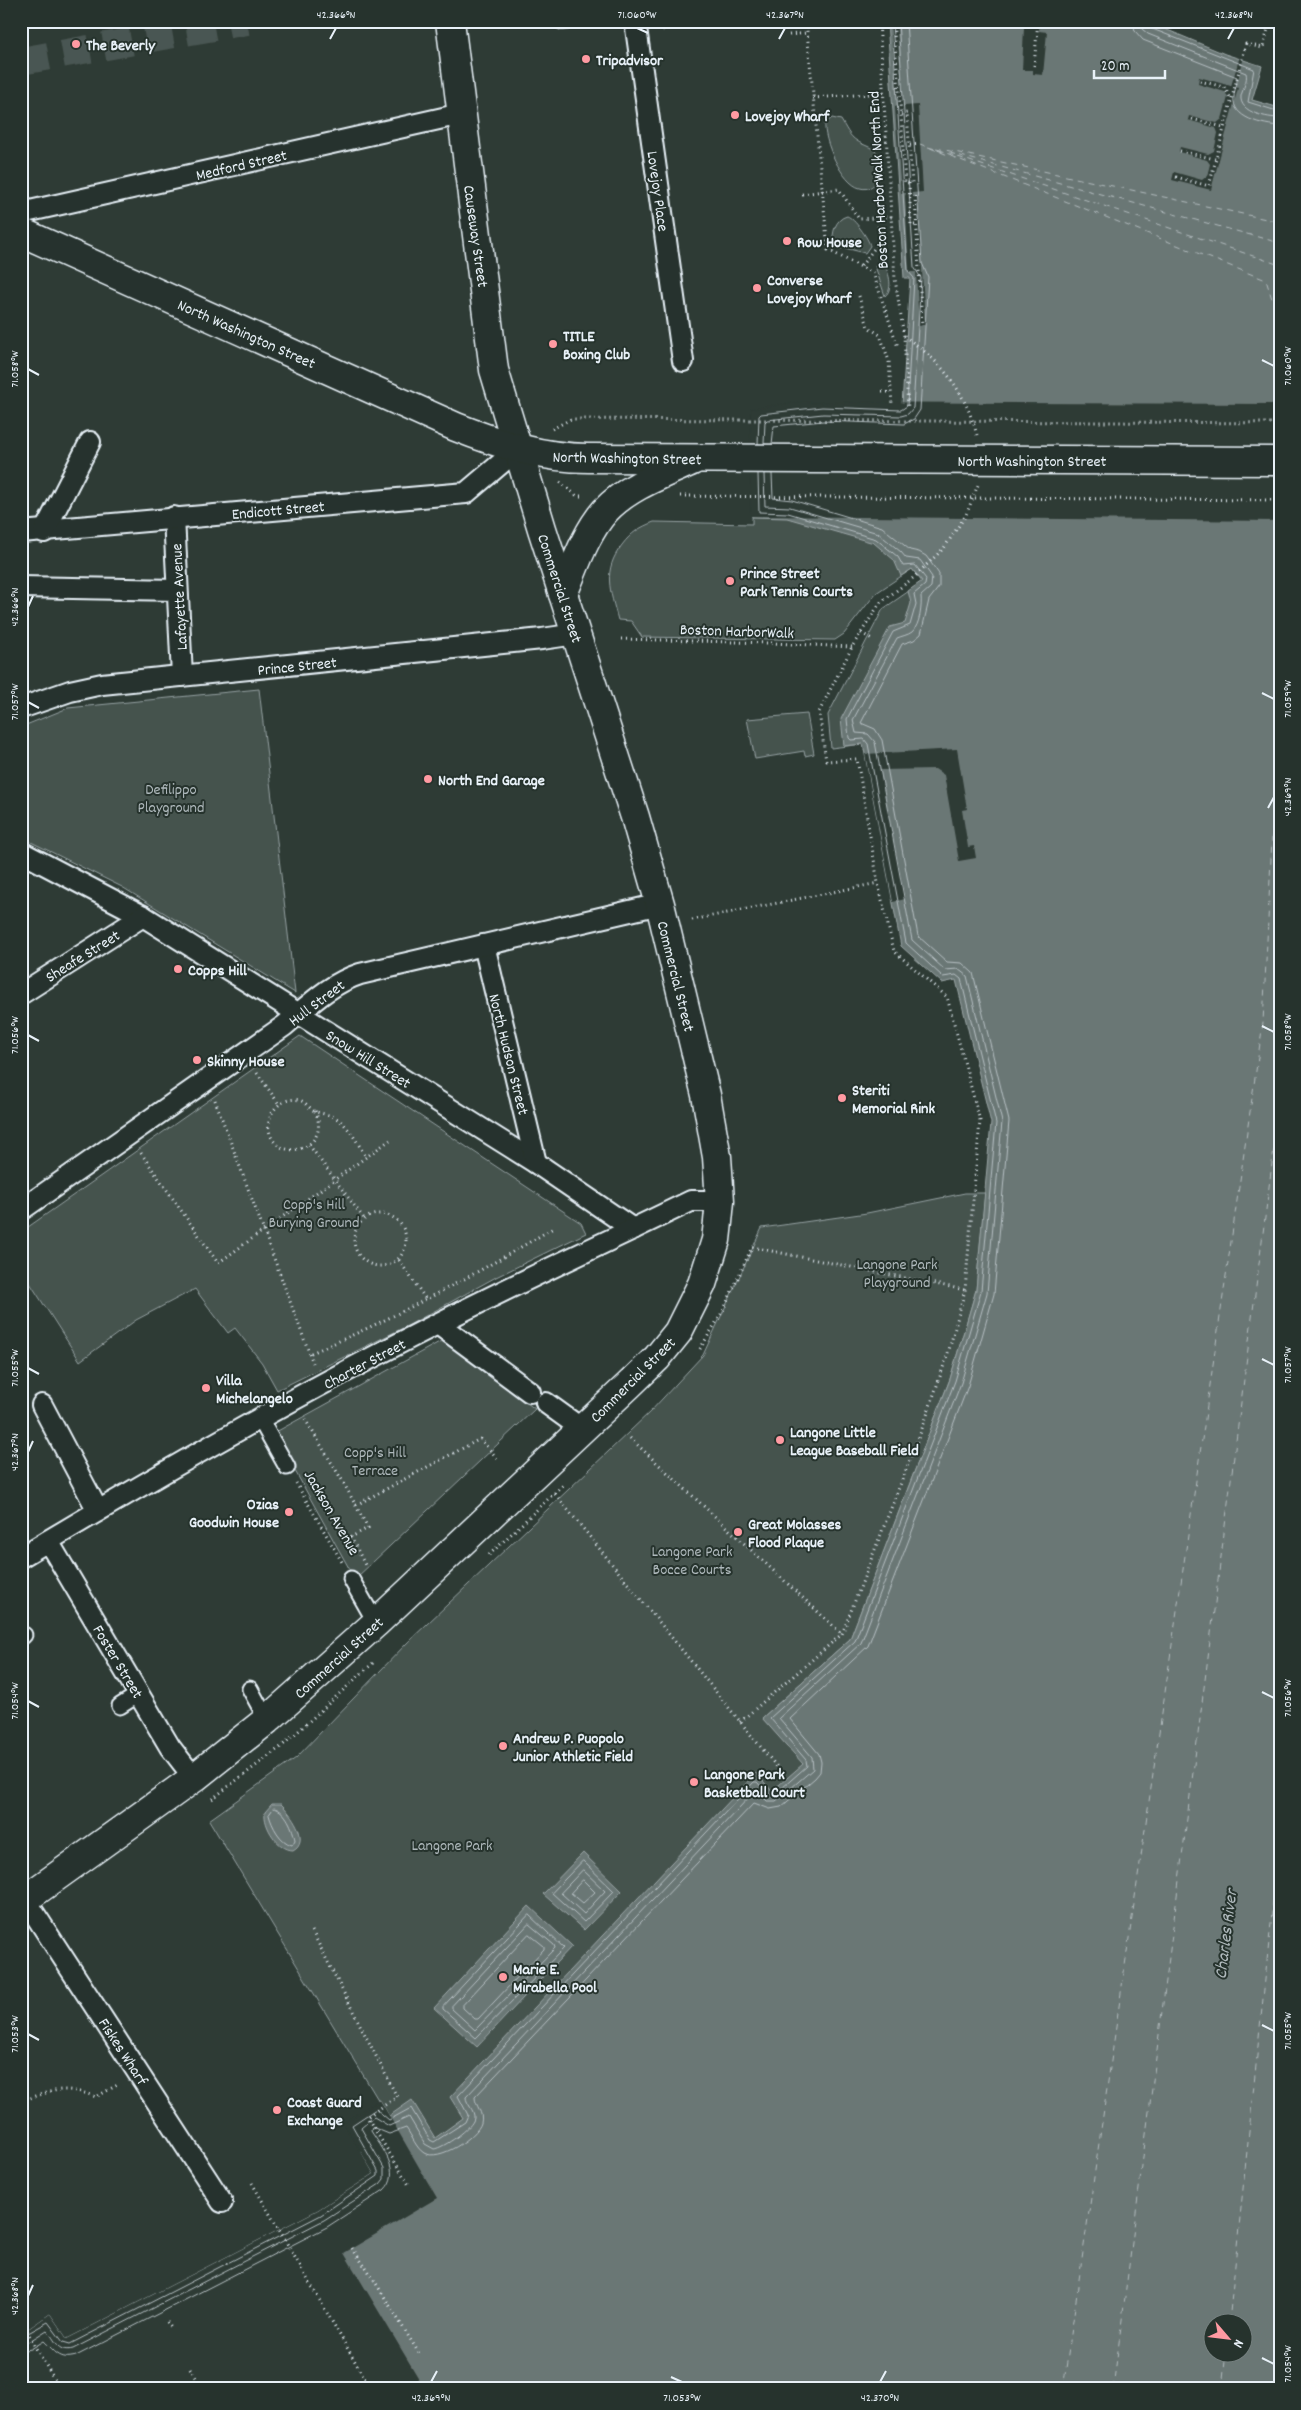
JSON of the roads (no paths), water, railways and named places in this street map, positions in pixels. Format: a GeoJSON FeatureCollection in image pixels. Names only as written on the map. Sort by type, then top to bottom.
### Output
{"type":"FeatureCollection","features":[{"type":"Feature","properties":{"kind":"main road","name":"Causeway Street"},"geometry":{"type":"LineString","coordinates":[[450,21],[494,370],[518,449]]}},
{"type":"Feature","properties":{"kind":"main road","name":"North Washington Street"},"geometry":{"type":"LineString","coordinates":[[21,232],[456,427],[518,449],[565,458],[1280,461]]}},
{"type":"Feature","properties":{"kind":"main road","name":"Commercial Street"},"geometry":{"type":"LineString","coordinates":[[22,1898],[194,1778],[267,1720],[376,1623],[657,1358],[678,1332],[702,1284],[716,1240],[720,1201],[717,1157],[706,1095],[660,904],[518,449]]}},
{"type":"Feature","properties":{"kind":"main road"},"geometry":{"type":"LineString","coordinates":[[563,594],[590,534],[605,511],[624,496],[706,458]]}},
{"type":"Feature","properties":{"kind":"street","name":"Lovejoy Place"},"geometry":{"type":"LineString","coordinates":[[635,21],[683,361]]}},
{"type":"Feature","properties":{"kind":"street","name":"Medford Street"},"geometry":{"type":"LineString","coordinates":[[21,213],[461,114]]}},
{"type":"Feature","properties":{"kind":"street"},"geometry":{"type":"LineString","coordinates":[[44,532],[90,442]]}},
{"type":"Feature","properties":{"kind":"street","name":"Endicott Street"},"geometry":{"type":"LineString","coordinates":[[22,534],[174,517],[466,493],[518,449]]}},
{"type":"Feature","properties":{"kind":"street","name":"Lafayette Avenue"},"geometry":{"type":"LineString","coordinates":[[174,517],[182,676]]}},
{"type":"Feature","properties":{"kind":"street"},"geometry":{"type":"LineString","coordinates":[[21,587],[177,590]]}},
{"type":"Feature","properties":{"kind":"street","name":"Prince Street"},"geometry":{"type":"LineString","coordinates":[[21,708],[85,687],[576,634]]}},
{"type":"Feature","properties":{"kind":"street","name":"Snow Hill Street"},"geometry":{"type":"LineString","coordinates":[[26,860],[143,916],[536,1163],[633,1229]]}},
{"type":"Feature","properties":{"kind":"street","name":"Hull Street"},"geometry":{"type":"LineString","coordinates":[[21,1210],[269,1037],[334,985],[348,978],[660,904]]}},
{"type":"Feature","properties":{"kind":"street","name":"Sheafe Street"},"geometry":{"type":"LineString","coordinates":[[21,994],[143,916]]}},
{"type":"Feature","properties":{"kind":"street","name":"North Hudson Street"},"geometry":{"type":"LineString","coordinates":[[484,945],[536,1163]]}},
{"type":"Feature","properties":{"kind":"street","name":"Charter Street"},"geometry":{"type":"LineString","coordinates":[[21,1557],[260,1419],[438,1324],[691,1201],[720,1201]]}},
{"type":"Feature","properties":{"kind":"street"},"geometry":{"type":"LineString","coordinates":[[438,1324],[582,1429]]}},
{"type":"Feature","properties":{"kind":"street"},"geometry":{"type":"LineString","coordinates":[[42,1405],[98,1511]]}},
{"type":"Feature","properties":{"kind":"street","name":"Jackson Avenue"},"geometry":{"type":"LineString","coordinates":[[260,1419],[287,1467]]}},
{"type":"Feature","properties":{"kind":"street","name":"Foster Street"},"geometry":{"type":"LineString","coordinates":[[48,1541],[170,1747],[194,1778]]}},
{"type":"Feature","properties":{"kind":"street","name":"Jackson Avenue"},"geometry":{"type":"LineString","coordinates":[[351,1579],[376,1623]]}},
{"type":"Feature","properties":{"kind":"street"},"geometry":{"type":"LineString","coordinates":[[250,1689],[267,1720]]}},
{"type":"Feature","properties":{"kind":"street"},"geometry":{"type":"LineString","coordinates":[[120,1706],[138,1694]]}},
{"type":"Feature","properties":{"kind":"street","name":"Fiskes Wharf"},"geometry":{"type":"LineString","coordinates":[[22,1898],[138,2071],[222,2202]]}},
{"type":"Feature","properties":{"kind":"lane"},"geometry":{"type":"LineString","coordinates":[[556,21],[563,24],[580,21]]}},
{"type":"Feature","properties":{"kind":"water","name":"Charles River"},"geometry":{"type":"Polygon","coordinates":[[[887,21],[1146,21],[1225,54],[1262,66],[1252,100],[1280,108],[1280,2389],[21,2389],[21,2334],[50,2314],[67,2339],[318,2210],[374,2174],[361,2151],[380,2100],[389,2116],[412,2100],[435,2138],[463,2118],[450,2097],[756,1773],[772,1791],[803,1764],[762,1718],[850,1639],[950,1379],[976,1290],[991,1123],[956,980],[942,983],[901,946],[863,744],[844,746],[841,719],[890,627],[905,623],[911,603],[908,591],[922,581],[912,569],[901,576],[894,560],[874,543],[787,518],[752,517],[753,458],[902,405],[910,278],[904,278],[887,21]]]}},
{"type":"Feature","properties":{"kind":"water"},"geometry":{"type":"Polygon","coordinates":[[[272,1804],[281,1804],[288,1811],[298,1829],[300,1841],[293,1850],[287,1849],[277,1842],[266,1824],[265,1812],[272,1804]]]}},
{"type":"Feature","properties":{"kind":"water"},"geometry":{"type":"Polygon","coordinates":[[[583,1853],[622,1891],[584,1930],[543,1894],[583,1853]]]}},
{"type":"Feature","properties":{"kind":"water","name":"Marie E. Mirabella Pool"},"geometry":{"type":"Polygon","coordinates":[[[529,1906],[572,1946],[477,2047],[434,2008],[529,1906]]]}},
{"type":"Feature","properties":{"kind":"tunnel"},"geometry":{"type":"LineString","coordinates":[[21,22],[25,21]]}},
{"type":"Feature","properties":{"kind":"tunnel"},"geometry":{"type":"LineString","coordinates":[[21,61],[247,21]]}},
{"type":"Feature","properties":{"kind":"place","name":"The Beverly"},"geometry":{"type":"Point","coordinates":[76,44]}},
{"type":"Feature","properties":{"kind":"place","name":"Tripadvisor"},"geometry":{"type":"Point","coordinates":[586,59]}},
{"type":"Feature","properties":{"kind":"place","name":"Lovejoy Wharf"},"geometry":{"type":"Point","coordinates":[735,115]}},
{"type":"Feature","properties":{"kind":"place","name":"Row House"},"geometry":{"type":"Point","coordinates":[787,241]}},
{"type":"Feature","properties":{"kind":"place","name":"Converse Lovejoy Wharf"},"geometry":{"type":"Point","coordinates":[757,288]}},
{"type":"Feature","properties":{"kind":"place","name":"TITLE Boxing Club"},"geometry":{"type":"Point","coordinates":[553,344]}},
{"type":"Feature","properties":{"kind":"place","name":"Prince Street Park Tennis Courts"},"geometry":{"type":"Point","coordinates":[730,581]}},
{"type":"Feature","properties":{"kind":"place","name":"North End Garage"},"geometry":{"type":"Point","coordinates":[428,779]}},
{"type":"Feature","properties":{"kind":"place","name":"Copps Hill"},"geometry":{"type":"Point","coordinates":[178,969]}},
{"type":"Feature","properties":{"kind":"place","name":"Skinny House"},"geometry":{"type":"Point","coordinates":[197,1060]}},
{"type":"Feature","properties":{"kind":"place","name":"Steriti Memorial Rink"},"geometry":{"type":"Point","coordinates":[842,1098]}},
{"type":"Feature","properties":{"kind":"place","name":"Villa Michelangelo"},"geometry":{"type":"Point","coordinates":[206,1388]}},
{"type":"Feature","properties":{"kind":"place","name":"Langone Little League Baseball Field"},"geometry":{"type":"Point","coordinates":[780,1440]}},
{"type":"Feature","properties":{"kind":"place","name":"Ozias Goodwin House"},"geometry":{"type":"Point","coordinates":[289,1512]}},
{"type":"Feature","properties":{"kind":"place","name":"Great Molasses Flood Plaque"},"geometry":{"type":"Point","coordinates":[738,1532]}},
{"type":"Feature","properties":{"kind":"place","name":"Andrew P. Puopolo Junior Athletic Field"},"geometry":{"type":"Point","coordinates":[503,1746]}},
{"type":"Feature","properties":{"kind":"place","name":"Langone Park Basketball Court"},"geometry":{"type":"Point","coordinates":[694,1782]}},
{"type":"Feature","properties":{"kind":"place","name":"Marie E. Mirabella Pool"},"geometry":{"type":"Point","coordinates":[503,1977]}},
{"type":"Feature","properties":{"kind":"place","name":"Coast Guard Exchange"},"geometry":{"type":"Point","coordinates":[277,2110]}},
{"type":"Feature","properties":{"kind":"park label","name":"Defilippo Playground"},"geometry":{"type":"Point","coordinates":[171,797]}},
{"type":"Feature","properties":{"kind":"park label","name":"Copp's Hill Burying Ground"},"geometry":{"type":"Point","coordinates":[314,1212]}},
{"type":"Feature","properties":{"kind":"park label","name":"Langone Park Playground"},"geometry":{"type":"Point","coordinates":[897,1272]}},
{"type":"Feature","properties":{"kind":"park label","name":"Copp's Hill Terrace"},"geometry":{"type":"Point","coordinates":[375,1460]}},
{"type":"Feature","properties":{"kind":"park label","name":"Langone Park Bocce Courts"},"geometry":{"type":"Point","coordinates":[692,1559]}},
{"type":"Feature","properties":{"kind":"park label","name":"Langone Park"},"geometry":{"type":"Point","coordinates":[452,1844]}}]}
